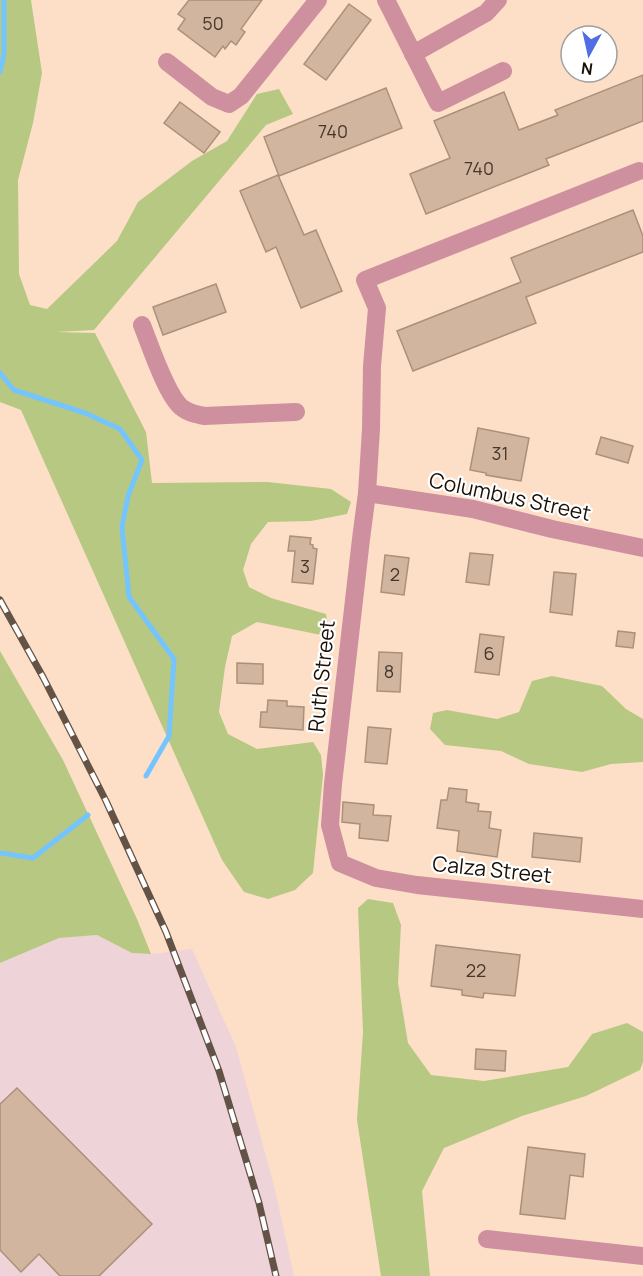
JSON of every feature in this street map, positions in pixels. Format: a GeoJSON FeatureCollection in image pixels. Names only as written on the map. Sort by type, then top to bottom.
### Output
{"type":"FeatureCollection","features":[{"type":"Feature","properties":{"kind":"street"},"geometry":{"type":"LineString","coordinates":[[167,62],[212,97],[229,104],[241,96],[318,0]]}},
{"type":"Feature","properties":{"kind":"street"},"geometry":{"type":"LineString","coordinates":[[386,0],[438,103],[503,71]]}},
{"type":"Feature","properties":{"kind":"street"},"geometry":{"type":"LineString","coordinates":[[413,54],[486,14],[498,0]]}},
{"type":"Feature","properties":{"kind":"street","name":"Ruth Street"},"geometry":{"type":"LineString","coordinates":[[340,863],[330,825],[367,493],[372,366],[377,308],[364,280],[642,173]]}},
{"type":"Feature","properties":{"kind":"street"},"geometry":{"type":"LineString","coordinates":[[142,325],[170,392],[178,404],[189,412],[204,416],[296,412]]}},
{"type":"Feature","properties":{"kind":"street","name":"Columbus Street"},"geometry":{"type":"LineString","coordinates":[[367,493],[473,509],[552,529],[643,548]]}},
{"type":"Feature","properties":{"kind":"street","name":"Calza Street"},"geometry":{"type":"LineString","coordinates":[[340,863],[376,878],[417,885],[643,909]]}},
{"type":"Feature","properties":{"kind":"street"},"geometry":{"type":"LineString","coordinates":[[487,1239],[643,1256]]}},
{"type":"Feature","properties":{"kind":"shaded area"},"geometry":{"type":"Polygon","coordinates":[[[97,935],[132,953],[151,954],[192,949],[236,1047],[274,1185],[294,1276],[0,1276],[0,963],[59,938],[97,935]]]}},
{"type":"Feature","properties":{"kind":"green space"},"geometry":{"type":"Polygon","coordinates":[[[0,0],[31,0],[42,73],[33,123],[18,180],[19,274],[30,305],[47,309],[117,241],[138,202],[192,161],[227,141],[257,94],[279,89],[293,114],[266,125],[94,330],[56,332],[95,333],[146,432],[152,483],[268,482],[331,489],[351,502],[347,514],[311,521],[268,522],[251,544],[243,570],[249,587],[271,598],[326,614],[329,631],[321,635],[257,622],[232,636],[219,712],[228,734],[257,749],[313,742],[321,755],[323,775],[313,873],[295,890],[268,899],[244,892],[222,860],[21,410],[0,402],[0,0]]]}},
{"type":"Feature","properties":{"kind":"green space"},"geometry":{"type":"Polygon","coordinates":[[[0,651],[63,760],[151,954],[132,953],[97,935],[59,938],[0,963],[0,651]]]}},
{"type":"Feature","properties":{"kind":"green space"},"geometry":{"type":"Polygon","coordinates":[[[552,676],[602,686],[626,709],[643,719],[643,762],[611,764],[582,772],[529,764],[501,751],[445,745],[430,729],[433,713],[447,710],[497,719],[519,712],[532,681],[552,676]]]}},
{"type":"Feature","properties":{"kind":"green space"},"geometry":{"type":"Polygon","coordinates":[[[368,899],[393,903],[401,925],[398,983],[408,1043],[431,1075],[484,1081],[568,1067],[592,1034],[627,1023],[643,1032],[643,1062],[640,1070],[586,1096],[522,1116],[444,1148],[422,1191],[430,1276],[381,1276],[357,1120],[363,1032],[358,908],[368,899]]]}},
{"type":"Feature","properties":{"kind":"building"},"geometry":{"type":"Polygon","coordinates":[[[189,0],[262,0],[241,29],[245,32],[236,45],[231,41],[225,49],[223,46],[215,57],[178,29],[185,19],[178,14],[189,0]]]}},
{"type":"Feature","properties":{"kind":"building"},"geometry":{"type":"Polygon","coordinates":[[[349,4],[371,20],[326,80],[304,64],[349,4]]]}},
{"type":"Feature","properties":{"kind":"building"},"geometry":{"type":"Polygon","coordinates":[[[643,75],[643,121],[546,159],[549,165],[426,214],[410,174],[450,158],[434,121],[504,92],[519,130],[558,115],[555,110],[643,75]]]}},
{"type":"Feature","properties":{"kind":"building"},"geometry":{"type":"Polygon","coordinates":[[[386,88],[402,128],[279,176],[264,137],[386,88]]]}},
{"type":"Feature","properties":{"kind":"building"},"geometry":{"type":"Polygon","coordinates":[[[180,102],[220,132],[204,153],[164,123],[180,102]]]}},
{"type":"Feature","properties":{"kind":"building"},"geometry":{"type":"Polygon","coordinates":[[[278,175],[304,235],[316,230],[342,291],[301,308],[276,247],[266,252],[240,191],[278,175]]]}},
{"type":"Feature","properties":{"kind":"building"},"geometry":{"type":"Polygon","coordinates":[[[633,210],[643,236],[643,252],[526,297],[536,323],[413,371],[397,331],[521,282],[511,258],[633,210]]]}},
{"type":"Feature","properties":{"kind":"building"},"geometry":{"type":"Polygon","coordinates":[[[216,284],[226,312],[163,335],[153,307],[216,284]]]}},
{"type":"Feature","properties":{"kind":"building"},"geometry":{"type":"Polygon","coordinates":[[[478,428],[529,438],[521,481],[470,470],[478,428]]]}},
{"type":"Feature","properties":{"kind":"building"},"geometry":{"type":"Polygon","coordinates":[[[601,437],[633,446],[628,463],[596,454],[601,437]]]}},
{"type":"Feature","properties":{"kind":"building"},"geometry":{"type":"Polygon","coordinates":[[[290,536],[311,538],[310,544],[317,549],[313,584],[292,582],[295,551],[288,551],[290,536]]]}},
{"type":"Feature","properties":{"kind":"building"},"geometry":{"type":"Polygon","coordinates":[[[470,553],[493,555],[489,585],[466,582],[470,553]]]}},
{"type":"Feature","properties":{"kind":"building"},"geometry":{"type":"Polygon","coordinates":[[[385,555],[409,558],[404,595],[381,592],[385,555]]]}},
{"type":"Feature","properties":{"kind":"building"},"geometry":{"type":"Polygon","coordinates":[[[554,572],[576,574],[572,615],[550,612],[554,572]]]}},
{"type":"Feature","properties":{"kind":"building"},"geometry":{"type":"Polygon","coordinates":[[[618,631],[635,633],[633,648],[616,646],[618,631]]]}},
{"type":"Feature","properties":{"kind":"building"},"geometry":{"type":"Polygon","coordinates":[[[480,634],[504,637],[499,675],[475,672],[480,634]]]}},
{"type":"Feature","properties":{"kind":"building"},"geometry":{"type":"Polygon","coordinates":[[[379,652],[402,653],[400,692],[377,691],[379,652]]]}},
{"type":"Feature","properties":{"kind":"building"},"geometry":{"type":"Polygon","coordinates":[[[237,663],[263,664],[263,684],[237,683],[237,663]]]}},
{"type":"Feature","properties":{"kind":"building"},"geometry":{"type":"Polygon","coordinates":[[[268,700],[287,701],[287,706],[304,707],[303,730],[260,727],[261,712],[267,712],[268,700]]]}},
{"type":"Feature","properties":{"kind":"building"},"geometry":{"type":"Polygon","coordinates":[[[368,727],[391,729],[387,764],[365,762],[368,727]]]}},
{"type":"Feature","properties":{"kind":"building"},"geometry":{"type":"Polygon","coordinates":[[[449,788],[467,790],[466,802],[479,804],[478,811],[491,812],[489,828],[501,830],[497,857],[457,851],[459,831],[437,828],[441,800],[447,800],[449,788]]]}},
{"type":"Feature","properties":{"kind":"building"},"geometry":{"type":"Polygon","coordinates":[[[343,802],[374,805],[373,815],[391,816],[388,841],[359,838],[360,824],[342,822],[343,802]]]}},
{"type":"Feature","properties":{"kind":"building"},"geometry":{"type":"Polygon","coordinates":[[[534,833],[582,838],[580,862],[532,857],[534,833]]]}},
{"type":"Feature","properties":{"kind":"building"},"geometry":{"type":"Polygon","coordinates":[[[436,945],[520,955],[515,996],[484,993],[483,998],[462,995],[462,990],[431,986],[436,945]]]}},
{"type":"Feature","properties":{"kind":"building"},"geometry":{"type":"Polygon","coordinates":[[[476,1049],[506,1051],[505,1071],[475,1069],[476,1049]]]}},
{"type":"Feature","properties":{"kind":"building"},"geometry":{"type":"Polygon","coordinates":[[[17,1088],[152,1224],[99,1276],[60,1276],[39,1254],[21,1272],[0,1250],[0,1104],[17,1088]]]}},
{"type":"Feature","properties":{"kind":"building"},"geometry":{"type":"Polygon","coordinates":[[[528,1147],[585,1154],[583,1177],[570,1175],[565,1219],[520,1214],[528,1147]]]}},
{"type":"Feature","properties":{"kind":"waterway"},"geometry":{"type":"LineString","coordinates":[[0,72],[4,54],[4,0]]}},
{"type":"Feature","properties":{"kind":"waterway"},"geometry":{"type":"LineString","coordinates":[[0,373],[14,390],[85,413],[120,429],[142,460],[128,496],[122,527],[129,597],[174,659],[169,736],[146,776]]}},
{"type":"Feature","properties":{"kind":"waterway"},"geometry":{"type":"LineString","coordinates":[[0,853],[33,858],[88,815]]}},
{"type":"Feature","properties":{"kind":"railway"},"geometry":{"type":"LineString","coordinates":[[0,600],[43,677],[106,801],[166,932],[219,1071],[259,1203],[276,1276]]}}]}
